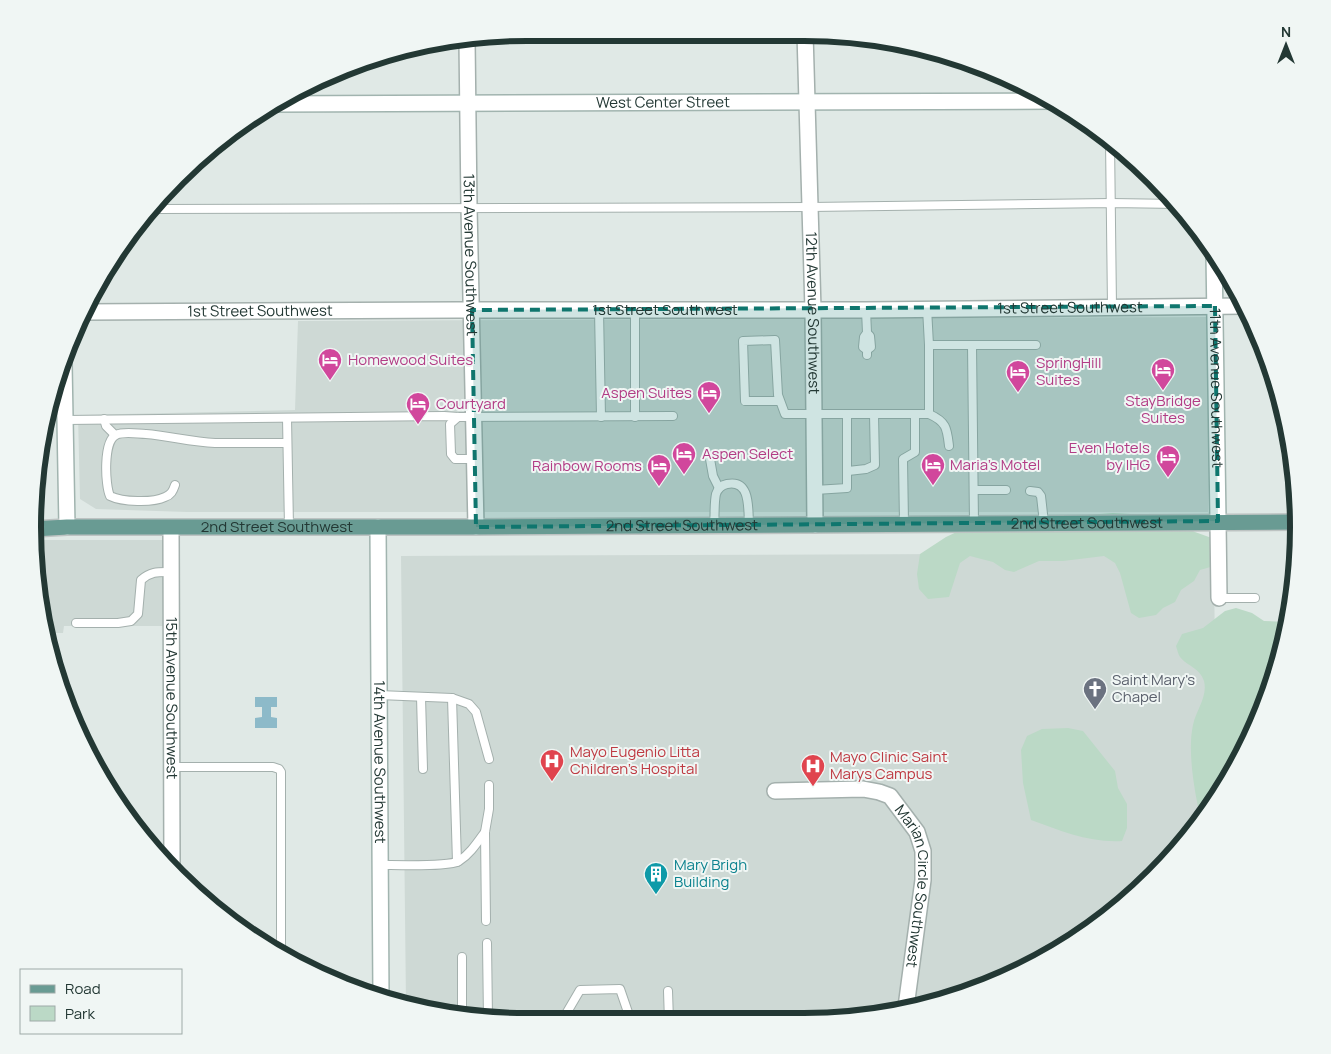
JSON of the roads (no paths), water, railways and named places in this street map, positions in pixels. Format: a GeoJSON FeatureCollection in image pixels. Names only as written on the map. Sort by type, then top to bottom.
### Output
{"type":"FeatureCollection","features":[{"type":"Feature","properties":{"kind":"main road","name":"2nd Street Southwest"},"geometry":{"type":"LineString","coordinates":[[41,522],[67,527]]}},
{"type":"Feature","properties":{"kind":"main road","name":"2nd Street Southwest"},"geometry":{"type":"LineString","coordinates":[[41,529],[1290,522]]}},
{"type":"Feature","properties":{"kind":"street","name":"12th Avenue Southwest"},"geometry":{"type":"LineString","coordinates":[[806,41],[813,310],[815,525]]}},
{"type":"Feature","properties":{"kind":"street","name":"13th Avenue Southwest"},"geometry":{"type":"LineString","coordinates":[[467,45],[476,527]]}},
{"type":"Feature","properties":{"kind":"street","name":"West Center Street"},"geometry":{"type":"LineString","coordinates":[[288,104],[1038,101]]}},
{"type":"Feature","properties":{"kind":"street","name":"11th Avenue Southwest"},"geometry":{"type":"LineString","coordinates":[[1214,267],[1219,598]]}},
{"type":"Feature","properties":{"kind":"street","name":"1st Street Southwest"},"geometry":{"type":"LineString","coordinates":[[91,312],[866,310],[1237,306]]}},
{"type":"Feature","properties":{"kind":"street"},"geometry":{"type":"LineString","coordinates":[[64,380],[67,527]]}},
{"type":"Feature","properties":{"kind":"street","name":"14th Avenue Southwest"},"geometry":{"type":"LineString","coordinates":[[378,527],[381,990]]}},
{"type":"Feature","properties":{"kind":"street","name":"15th Avenue Southwest"},"geometry":{"type":"LineString","coordinates":[[170,528],[172,857]]}},
{"type":"Feature","properties":{"kind":"street","name":"Marian Circle Southwest"},"geometry":{"type":"LineString","coordinates":[[775,791],[863,789],[879,792],[890,796],[917,832],[923,851],[923,880],[907,1001]]}},
{"type":"Feature","properties":{"kind":"lane"},"geometry":{"type":"LineString","coordinates":[[1110,150],[1112,307]]}},
{"type":"Feature","properties":{"kind":"lane"},"geometry":{"type":"LineString","coordinates":[[160,209],[810,207],[1111,202],[1166,204]]}},
{"type":"Feature","properties":{"kind":"lane"},"geometry":{"type":"LineString","coordinates":[[927,308],[930,414]]}},
{"type":"Feature","properties":{"kind":"lane"},"geometry":{"type":"LineString","coordinates":[[599,310],[601,417]]}},
{"type":"Feature","properties":{"kind":"lane"},"geometry":{"type":"LineString","coordinates":[[635,310],[635,417]]}},
{"type":"Feature","properties":{"kind":"lane"},"geometry":{"type":"LineString","coordinates":[[866,310],[867,332],[870,336],[871,347],[867,352]]}},
{"type":"Feature","properties":{"kind":"lane"},"geometry":{"type":"LineString","coordinates":[[779,401],[745,401],[743,341],[775,340],[779,401],[785,414],[930,414],[940,418],[947,428],[949,446]]}},
{"type":"Feature","properties":{"kind":"lane"},"geometry":{"type":"LineString","coordinates":[[929,345],[1036,345]]}},
{"type":"Feature","properties":{"kind":"lane"},"geometry":{"type":"LineString","coordinates":[[972,345],[974,523]]}},
{"type":"Feature","properties":{"kind":"lane"},"geometry":{"type":"LineString","coordinates":[[815,490],[848,488],[848,414]]}},
{"type":"Feature","properties":{"kind":"lane"},"geometry":{"type":"LineString","coordinates":[[848,471],[866,469],[874,465],[874,414]]}},
{"type":"Feature","properties":{"kind":"lane"},"geometry":{"type":"LineString","coordinates":[[904,523],[903,459],[915,452],[915,414]]}},
{"type":"Feature","properties":{"kind":"lane"},"geometry":{"type":"LineString","coordinates":[[65,420],[444,416],[673,416]]}},
{"type":"Feature","properties":{"kind":"lane"},"geometry":{"type":"LineString","coordinates":[[458,417],[450,424],[451,454],[455,459],[474,459]]}},
{"type":"Feature","properties":{"kind":"lane"},"geometry":{"type":"LineString","coordinates":[[286,418],[289,527]]}},
{"type":"Feature","properties":{"kind":"lane"},"geometry":{"type":"LineString","coordinates":[[104,419],[106,426],[115,435]]}},
{"type":"Feature","properties":{"kind":"lane"},"geometry":{"type":"LineString","coordinates":[[175,485],[172,493],[165,498],[125,500],[110,496],[106,482],[107,459],[109,446],[115,435],[123,433],[158,435],[216,443],[287,443]]}},
{"type":"Feature","properties":{"kind":"lane"},"geometry":{"type":"LineString","coordinates":[[710,459],[713,476],[719,488]]}},
{"type":"Feature","properties":{"kind":"lane"},"geometry":{"type":"LineString","coordinates":[[714,525],[716,494],[719,488],[726,484],[732,484],[744,488],[749,525]]}},
{"type":"Feature","properties":{"kind":"lane"},"geometry":{"type":"LineString","coordinates":[[974,490],[1006,490]]}},
{"type":"Feature","properties":{"kind":"lane"},"geometry":{"type":"LineString","coordinates":[[1030,491],[1038,492],[1041,496],[1044,522]]}},
{"type":"Feature","properties":{"kind":"lane"},"geometry":{"type":"LineString","coordinates":[[76,623],[131,622],[138,614],[141,580],[148,574],[155,572],[171,572]]}},
{"type":"Feature","properties":{"kind":"lane"},"geometry":{"type":"LineString","coordinates":[[1219,598],[1255,598]]}},
{"type":"Feature","properties":{"kind":"lane"},"geometry":{"type":"LineString","coordinates":[[379,695],[452,698],[469,704],[476,712],[489,760]]}},
{"type":"Feature","properties":{"kind":"lane"},"geometry":{"type":"LineString","coordinates":[[421,697],[423,769]]}},
{"type":"Feature","properties":{"kind":"lane"},"geometry":{"type":"LineString","coordinates":[[452,698],[456,862]]}},
{"type":"Feature","properties":{"kind":"lane"},"geometry":{"type":"LineString","coordinates":[[172,767],[277,767],[281,772],[281,946]]}},
{"type":"Feature","properties":{"kind":"lane"},"geometry":{"type":"LineString","coordinates":[[486,921],[485,832],[489,809],[489,785]]}},
{"type":"Feature","properties":{"kind":"lane"},"geometry":{"type":"LineString","coordinates":[[380,865],[431,865],[456,862],[470,853],[485,832]]}},
{"type":"Feature","properties":{"kind":"lane"},"geometry":{"type":"LineString","coordinates":[[487,943],[488,1011]]}},
{"type":"Feature","properties":{"kind":"lane"},"geometry":{"type":"LineString","coordinates":[[462,957],[462,1009]]}},
{"type":"Feature","properties":{"kind":"lane"},"geometry":{"type":"LineString","coordinates":[[566,1013],[580,990],[620,989],[628,1013]]}},
{"type":"Feature","properties":{"kind":"lane"},"geometry":{"type":"LineString","coordinates":[[668,991],[669,1013]]}},
{"type":"Feature","properties":{"kind":"water"},"geometry":{"type":"Polygon","coordinates":[[[255,697],[277,697],[277,707],[271,707],[271,717],[277,718],[277,728],[255,728],[255,718],[262,717],[262,707],[255,707],[255,697]]]}},
{"type":"Feature","properties":{"kind":"place","name":"Homewood Suites"},"geometry":{"type":"Point","coordinates":[330,381]}},
{"type":"Feature","properties":{"kind":"place","name":"StayBridge Suites"},"geometry":{"type":"Point","coordinates":[1163,391]}},
{"type":"Feature","properties":{"kind":"place","name":"SpringHill Suites"},"geometry":{"type":"Point","coordinates":[1018,393]}},
{"type":"Feature","properties":{"kind":"place","name":"Aspen Suites"},"geometry":{"type":"Point","coordinates":[709,414]}},
{"type":"Feature","properties":{"kind":"place","name":"Courtyard"},"geometry":{"type":"Point","coordinates":[418,425]}},
{"type":"Feature","properties":{"kind":"place","name":"Aspen Select"},"geometry":{"type":"Point","coordinates":[684,475]}},
{"type":"Feature","properties":{"kind":"place","name":"Even Hotels by IHG"},"geometry":{"type":"Point","coordinates":[1168,478]}},
{"type":"Feature","properties":{"kind":"place","name":"Maria's Motel"},"geometry":{"type":"Point","coordinates":[933,486]}},
{"type":"Feature","properties":{"kind":"place","name":"Rainbow Rooms"},"geometry":{"type":"Point","coordinates":[659,487]}},
{"type":"Feature","properties":{"kind":"place","name":"Saint Mary's Chapel"},"geometry":{"type":"Point","coordinates":[1095,710]}},
{"type":"Feature","properties":{"kind":"place","name":"Mayo Eugenio Litta Children's Hospital"},"geometry":{"type":"Point","coordinates":[552,782]}},
{"type":"Feature","properties":{"kind":"place","name":"Mayo Clinic Saint Marys Campus"},"geometry":{"type":"Point","coordinates":[813,787]}},
{"type":"Feature","properties":{"kind":"place","name":"Mary Brigh Building"},"geometry":{"type":"Point","coordinates":[656,895]}}]}
